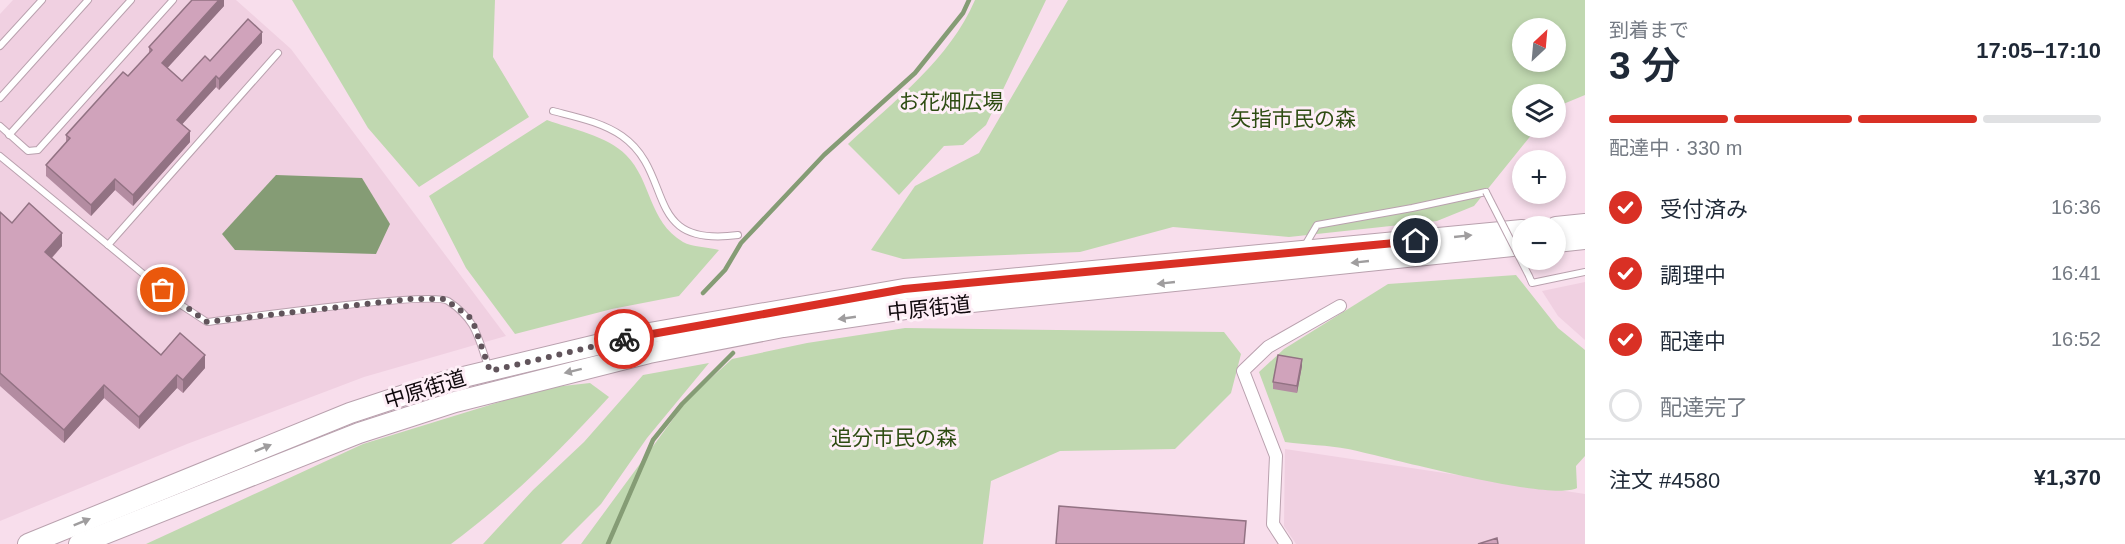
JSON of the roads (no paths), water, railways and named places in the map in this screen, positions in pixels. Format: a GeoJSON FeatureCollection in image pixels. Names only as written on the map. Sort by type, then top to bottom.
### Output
{"type":"FeatureCollection","features":[{"type":"Feature","properties":{"kind":"main road"},"geometry":{"type":"LineString","coordinates":[[1566,226],[1585,224]]}},
{"type":"Feature","properties":{"kind":"main road","name":"中原街道"},"geometry":{"type":"LineString","coordinates":[[28,544],[350,413],[447,381],[638,335],[904,289],[1512,231]]}},
{"type":"Feature","properties":{"kind":"main road"},"geometry":{"type":"LineString","coordinates":[[1566,241],[1585,239]]}},
{"type":"Feature","properties":{"kind":"main road","name":"中原街道"},"geometry":{"type":"LineString","coordinates":[[79,544],[359,433],[455,402],[649,353],[783,327],[905,309],[1512,246]]}},
{"type":"Feature","properties":{"kind":"street"},"geometry":{"type":"LineString","coordinates":[[1286,544],[1273,524],[1275,456],[1242,371],[1268,347],[1340,306]]}},
{"type":"Feature","properties":{"kind":"lane"},"geometry":{"type":"LineString","coordinates":[[0,46],[42,0]]}},
{"type":"Feature","properties":{"kind":"lane"},"geometry":{"type":"LineString","coordinates":[[0,98],[88,0]]}},
{"type":"Feature","properties":{"kind":"lane"},"geometry":{"type":"LineString","coordinates":[[9,135],[131,0]]}},
{"type":"Feature","properties":{"kind":"lane"},"geometry":{"type":"LineString","coordinates":[[0,126],[28,151],[38,150],[173,0]]}},
{"type":"Feature","properties":{"kind":"lane"},"geometry":{"type":"LineString","coordinates":[[108,245],[278,53]]}},
{"type":"Feature","properties":{"kind":"lane"},"geometry":{"type":"LineString","coordinates":[[553,111],[599,125],[623,136],[641,157],[673,220],[694,236],[715,238],[738,235]]}},
{"type":"Feature","properties":{"kind":"lane"},"geometry":{"type":"LineString","coordinates":[[0,156],[181,305],[207,322],[410,299],[445,299],[472,319],[490,371]]}},
{"type":"Feature","properties":{"kind":"lane"},"geometry":{"type":"LineString","coordinates":[[1302,251],[1317,225],[1486,192],[1532,284],[1585,272]]}},
{"type":"Feature","properties":{"kind":"waterway"},"geometry":{"type":"LineString","coordinates":[[703,293],[725,270],[741,243],[824,155],[915,73],[963,13],[969,0]]}},
{"type":"Feature","properties":{"kind":"waterway"},"geometry":{"type":"LineString","coordinates":[[608,544],[653,440],[682,404],[733,353]]}},
{"type":"Feature","properties":{"kind":"park label","name":"お花畑広場"},"geometry":{"type":"Point","coordinates":[951,101]}},
{"type":"Feature","properties":{"kind":"park label","name":"矢指市民の森"},"geometry":{"type":"Point","coordinates":[1293,118]}},
{"type":"Feature","properties":{"kind":"park label","name":"追分市民の森"},"geometry":{"type":"Point","coordinates":[894,437]}}]}
